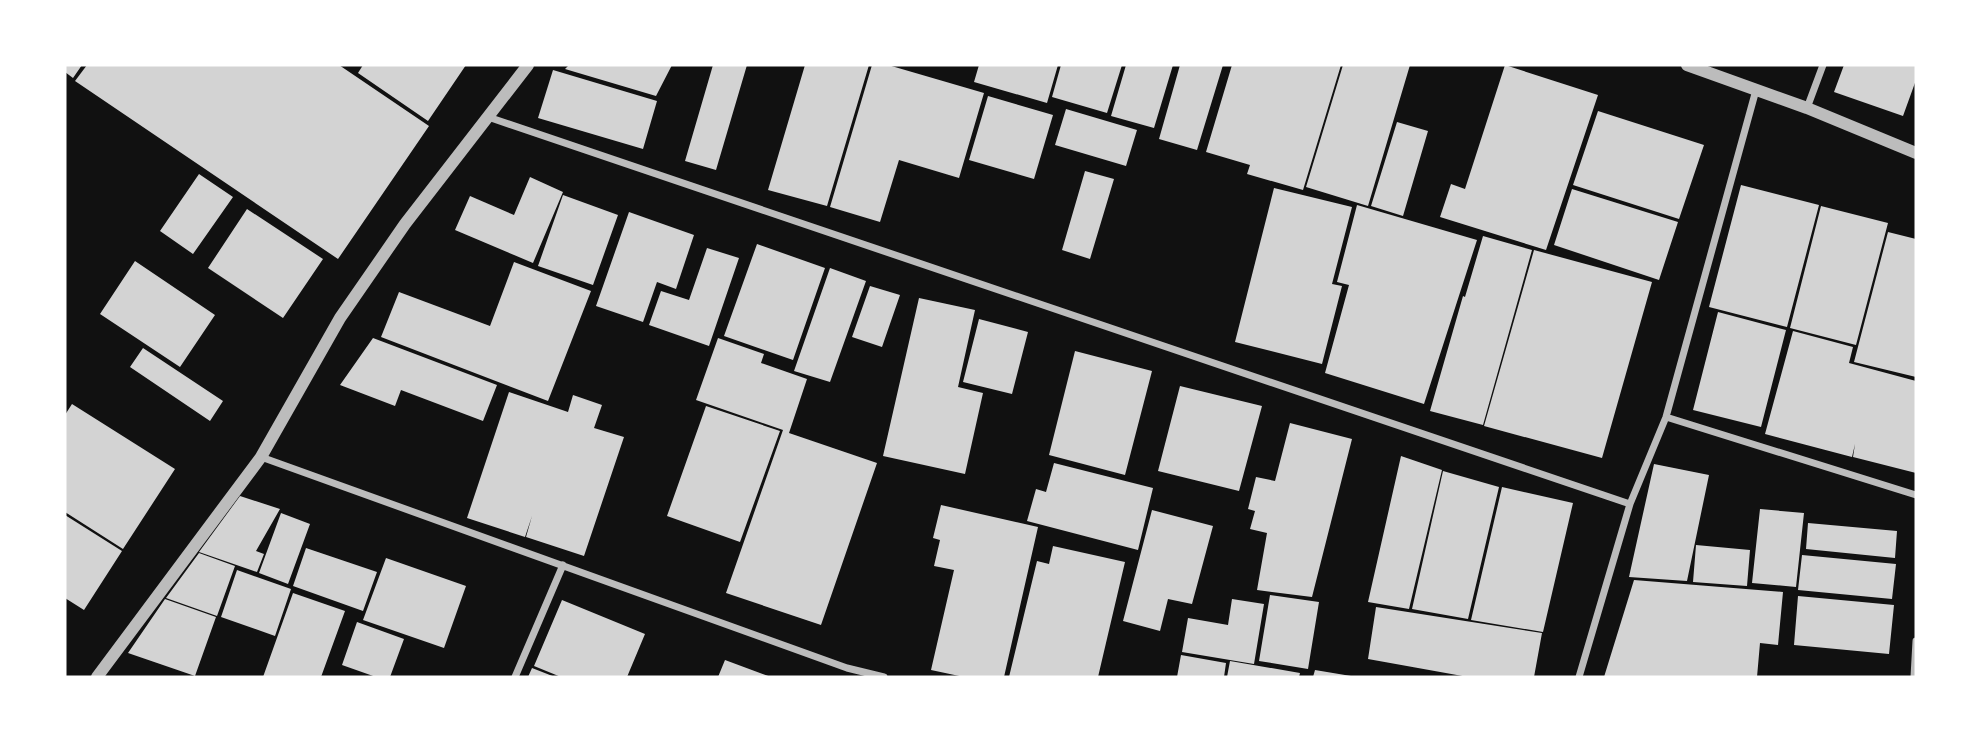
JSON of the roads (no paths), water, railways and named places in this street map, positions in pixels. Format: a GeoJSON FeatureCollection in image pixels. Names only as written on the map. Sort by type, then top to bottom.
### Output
{"type":"FeatureCollection","features":[{"type":"Feature","properties":{"kind":"street"},"geometry":{"type":"LineString","coordinates":[[97,677],[261,457],[340,318],[405,224],[528,65]]}},
{"type":"Feature","properties":{"kind":"street"},"geometry":{"type":"LineString","coordinates":[[1687,65],[1807,108],[1916,153]]}},
{"type":"Feature","properties":{"kind":"street"},"geometry":{"type":"LineString","coordinates":[[1807,108],[1823,65]]}},
{"type":"Feature","properties":{"kind":"street"},"geometry":{"type":"LineString","coordinates":[[1579,677],[1630,504],[1665,417],[1757,89]]}},
{"type":"Feature","properties":{"kind":"street"},"geometry":{"type":"LineString","coordinates":[[488,117],[1630,504]]}},
{"type":"Feature","properties":{"kind":"street"},"geometry":{"type":"LineString","coordinates":[[1665,417],[1916,495]]}},
{"type":"Feature","properties":{"kind":"street"},"geometry":{"type":"LineString","coordinates":[[261,457],[847,668],[884,677]]}},
{"type":"Feature","properties":{"kind":"street"},"geometry":{"type":"LineString","coordinates":[[514,677],[564,565]]}},
{"type":"Feature","properties":{"kind":"street"},"geometry":{"type":"LineString","coordinates":[[1914,677],[1916,641]]}}]}
